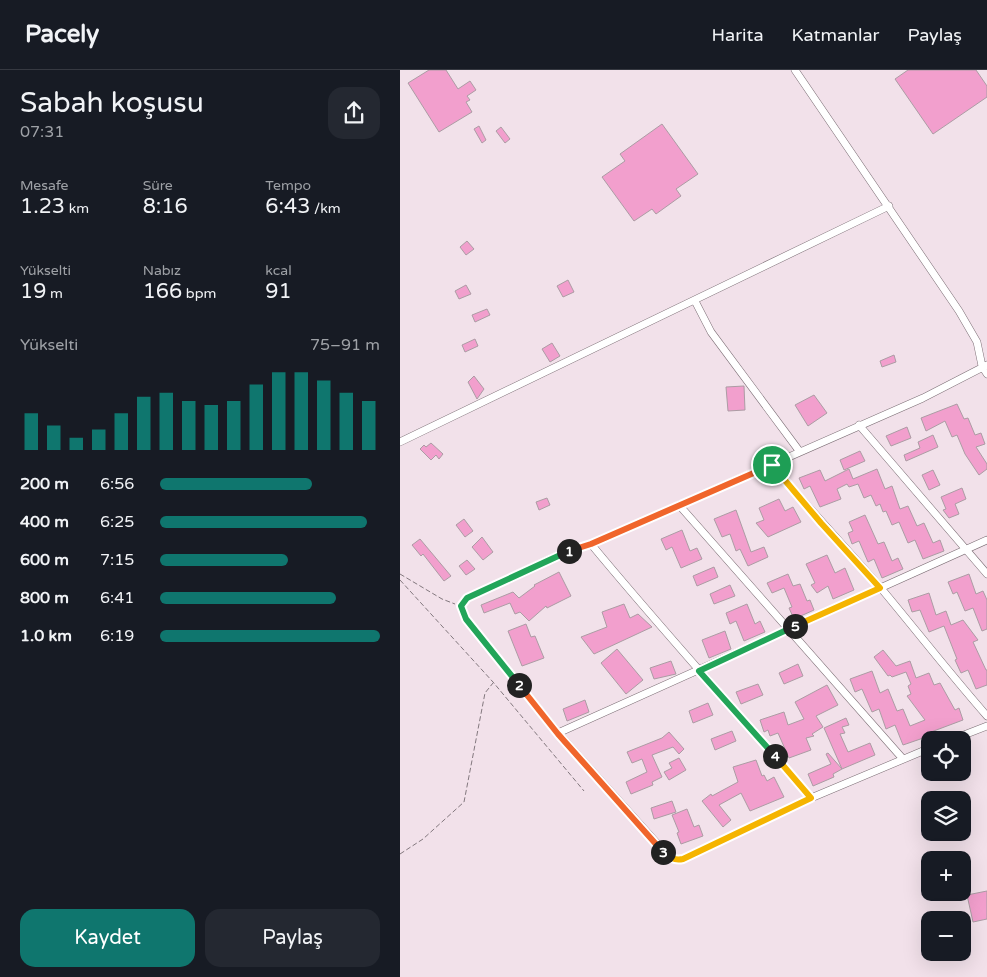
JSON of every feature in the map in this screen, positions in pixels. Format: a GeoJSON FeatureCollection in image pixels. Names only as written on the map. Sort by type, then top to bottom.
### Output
{"type":"FeatureCollection","features":[{"type":"Feature","properties":{"kind":"street"},"geometry":{"type":"LineString","coordinates":[[796,70],[959,311],[977,342],[987,374]]}},
{"type":"Feature","properties":{"kind":"street"},"geometry":{"type":"LineString","coordinates":[[400,442],[889,206]]}},
{"type":"Feature","properties":{"kind":"street"},"geometry":{"type":"LineString","coordinates":[[694,301],[711,332],[800,452]]}},
{"type":"Feature","properties":{"kind":"street"},"geometry":{"type":"LineString","coordinates":[[921,752],[811,798],[688,857],[675,860],[662,850],[558,734],[466,619],[461,606],[467,598],[563,553],[591,544],[923,398],[985,365]]}},
{"type":"Feature","properties":{"kind":"street"},"geometry":{"type":"LineString","coordinates":[[859,426],[987,574]]}},
{"type":"Feature","properties":{"kind":"street"},"geometry":{"type":"LineString","coordinates":[[772,465],[880,588],[950,675],[987,716]]}},
{"type":"Feature","properties":{"kind":"street"},"geometry":{"type":"LineString","coordinates":[[679,505],[903,759]]}},
{"type":"Feature","properties":{"kind":"street"},"geometry":{"type":"LineString","coordinates":[[558,734],[987,540]]}},
{"type":"Feature","properties":{"kind":"street"},"geometry":{"type":"LineString","coordinates":[[591,544],[699,671],[811,798]]}},
{"type":"Feature","properties":{"kind":"street"},"geometry":{"type":"LineString","coordinates":[[971,732],[987,726]]}},
{"type":"Feature","properties":{"kind":"path"},"geometry":{"type":"LineString","coordinates":[[400,574],[442,599],[461,606]]}},
{"type":"Feature","properties":{"kind":"path"},"geometry":{"type":"LineString","coordinates":[[400,580],[493,682],[584,791]]}},
{"type":"Feature","properties":{"kind":"path"},"geometry":{"type":"LineString","coordinates":[[400,854],[423,839],[464,802],[485,693],[493,682]]}},
{"type":"Feature","properties":{"kind":"building"},"geometry":{"type":"Polygon","coordinates":[[[429,70],[446,70],[458,89],[470,81],[476,90],[467,96],[470,100],[466,102],[472,112],[439,132],[408,83],[429,70]]]}},
{"type":"Feature","properties":{"kind":"building"},"geometry":{"type":"Polygon","coordinates":[[[908,70],[976,70],[987,86],[987,97],[933,134],[895,79],[908,70]]]}},
{"type":"Feature","properties":{"kind":"building"},"geometry":{"type":"Polygon","coordinates":[[[662,124],[698,174],[676,189],[681,196],[656,214],[652,209],[634,221],[602,177],[625,161],[620,154],[662,124]]]}},
{"type":"Feature","properties":{"kind":"building"},"geometry":{"type":"Polygon","coordinates":[[[479,126],[486,140],[482,143],[474,129],[479,126]]]}},
{"type":"Feature","properties":{"kind":"building"},"geometry":{"type":"Polygon","coordinates":[[[501,127],[510,139],[505,143],[496,131],[501,127]]]}},
{"type":"Feature","properties":{"kind":"building"},"geometry":{"type":"Polygon","coordinates":[[[467,241],[474,249],[466,255],[460,247],[467,241]]]}},
{"type":"Feature","properties":{"kind":"building"},"geometry":{"type":"Polygon","coordinates":[[[568,280],[574,292],[563,297],[557,286],[568,280]]]}},
{"type":"Feature","properties":{"kind":"building"},"geometry":{"type":"Polygon","coordinates":[[[466,285],[471,294],[459,299],[455,291],[466,285]]]}},
{"type":"Feature","properties":{"kind":"building"},"geometry":{"type":"Polygon","coordinates":[[[487,309],[490,315],[475,322],[472,315],[487,309]]]}},
{"type":"Feature","properties":{"kind":"building"},"geometry":{"type":"Polygon","coordinates":[[[475,339],[478,346],[465,352],[462,345],[475,339]]]}},
{"type":"Feature","properties":{"kind":"building"},"geometry":{"type":"Polygon","coordinates":[[[552,343],[560,356],[550,362],[542,349],[552,343]]]}},
{"type":"Feature","properties":{"kind":"building"},"geometry":{"type":"Polygon","coordinates":[[[894,355],[896,362],[882,367],[880,361],[894,355]]]}},
{"type":"Feature","properties":{"kind":"building"},"geometry":{"type":"Polygon","coordinates":[[[474,376],[484,389],[477,399],[468,382],[474,376]]]}},
{"type":"Feature","properties":{"kind":"building"},"geometry":{"type":"Polygon","coordinates":[[[744,386],[745,410],[728,411],[726,387],[744,386]]]}},
{"type":"Feature","properties":{"kind":"building"},"geometry":{"type":"Polygon","coordinates":[[[814,395],[827,413],[808,426],[795,405],[814,395]]]}},
{"type":"Feature","properties":{"kind":"building"},"geometry":{"type":"Polygon","coordinates":[[[957,404],[964,419],[968,418],[975,435],[981,433],[985,444],[976,447],[987,464],[987,469],[979,475],[965,454],[957,435],[952,437],[945,421],[926,431],[921,418],[957,404]]]}},
{"type":"Feature","properties":{"kind":"building"},"geometry":{"type":"Polygon","coordinates":[[[907,427],[911,438],[891,446],[886,436],[907,427]]]}},
{"type":"Feature","properties":{"kind":"building"},"geometry":{"type":"Polygon","coordinates":[[[933,435],[938,447],[906,461],[904,455],[920,448],[918,442],[933,435]]]}},
{"type":"Feature","properties":{"kind":"building"},"geometry":{"type":"Polygon","coordinates":[[[431,443],[443,454],[439,459],[436,455],[431,460],[420,449],[424,445],[426,447],[431,443]]]}},
{"type":"Feature","properties":{"kind":"building"},"geometry":{"type":"Polygon","coordinates":[[[860,451],[865,461],[844,470],[840,460],[860,451]]]}},
{"type":"Feature","properties":{"kind":"building"},"geometry":{"type":"Polygon","coordinates":[[[849,469],[853,479],[877,469],[885,489],[892,486],[900,509],[908,506],[917,526],[924,523],[933,543],[940,540],[944,551],[923,559],[915,540],[908,543],[899,522],[892,525],[886,511],[883,512],[880,504],[876,506],[871,495],[864,498],[858,484],[849,487],[847,484],[837,489],[841,499],[820,507],[810,486],[804,489],[799,478],[820,470],[825,481],[849,469]]]}},
{"type":"Feature","properties":{"kind":"building"},"geometry":{"type":"Polygon","coordinates":[[[933,470],[940,485],[929,490],[922,475],[933,470]]]}},
{"type":"Feature","properties":{"kind":"building"},"geometry":{"type":"Polygon","coordinates":[[[962,488],[966,499],[955,504],[959,514],[949,518],[943,510],[946,509],[941,497],[962,488]]]}},
{"type":"Feature","properties":{"kind":"building"},"geometry":{"type":"Polygon","coordinates":[[[547,498],[550,505],[539,510],[536,502],[547,498]]]}},
{"type":"Feature","properties":{"kind":"building"},"geometry":{"type":"Polygon","coordinates":[[[779,499],[785,511],[793,507],[801,522],[768,537],[756,523],[764,520],[759,508],[779,499]]]}},
{"type":"Feature","properties":{"kind":"building"},"geometry":{"type":"Polygon","coordinates":[[[736,510],[751,552],[764,547],[768,557],[748,566],[740,549],[736,551],[730,534],[722,537],[714,519],[736,510]]]}},
{"type":"Feature","properties":{"kind":"building"},"geometry":{"type":"Polygon","coordinates":[[[865,515],[878,544],[884,542],[892,561],[898,558],[903,569],[882,578],[874,559],[868,562],[859,541],[852,544],[848,533],[853,531],[849,522],[865,515]]]}},
{"type":"Feature","properties":{"kind":"building"},"geometry":{"type":"Polygon","coordinates":[[[464,519],[473,531],[465,537],[456,525],[464,519]]]}},
{"type":"Feature","properties":{"kind":"building"},"geometry":{"type":"Polygon","coordinates":[[[682,530],[690,551],[697,548],[702,559],[681,568],[672,547],[666,550],[661,539],[682,530]]]}},
{"type":"Feature","properties":{"kind":"building"},"geometry":{"type":"Polygon","coordinates":[[[482,537],[493,552],[483,560],[472,547],[482,537]]]}},
{"type":"Feature","properties":{"kind":"building"},"geometry":{"type":"Polygon","coordinates":[[[420,539],[451,576],[444,581],[423,554],[421,556],[412,545],[420,539]]]}},
{"type":"Feature","properties":{"kind":"building"},"geometry":{"type":"Polygon","coordinates":[[[827,555],[835,573],[845,568],[854,590],[833,599],[828,586],[817,593],[811,585],[815,583],[806,564],[827,555]]]}},
{"type":"Feature","properties":{"kind":"building"},"geometry":{"type":"Polygon","coordinates":[[[467,560],[475,569],[466,575],[459,566],[467,560]]]}},
{"type":"Feature","properties":{"kind":"building"},"geometry":{"type":"Polygon","coordinates":[[[714,567],[718,577],[697,586],[693,576],[714,567]]]}},
{"type":"Feature","properties":{"kind":"building"},"geometry":{"type":"Polygon","coordinates":[[[559,572],[571,596],[547,608],[546,606],[529,621],[520,612],[515,614],[510,603],[484,613],[481,605],[513,592],[519,598],[534,585],[559,572]]]}},
{"type":"Feature","properties":{"kind":"building"},"geometry":{"type":"Polygon","coordinates":[[[788,574],[793,586],[800,584],[807,601],[810,600],[814,610],[794,619],[789,608],[792,607],[784,588],[772,593],[767,583],[788,574]]]}},
{"type":"Feature","properties":{"kind":"building"},"geometry":{"type":"Polygon","coordinates":[[[969,574],[976,594],[983,591],[987,600],[987,629],[982,631],[973,608],[965,611],[957,592],[953,594],[948,582],[969,574]]]}},
{"type":"Feature","properties":{"kind":"building"},"geometry":{"type":"Polygon","coordinates":[[[730,585],[735,596],[714,604],[710,594],[730,585]]]}},
{"type":"Feature","properties":{"kind":"building"},"geometry":{"type":"Polygon","coordinates":[[[929,593],[936,615],[946,611],[951,625],[963,620],[978,640],[973,642],[987,670],[987,685],[976,689],[968,670],[961,673],[944,626],[929,632],[920,610],[912,612],[908,600],[929,593]]]}},
{"type":"Feature","properties":{"kind":"building"},"geometry":{"type":"Polygon","coordinates":[[[624,604],[630,618],[638,614],[652,627],[594,654],[581,637],[607,627],[602,612],[624,604]]]}},
{"type":"Feature","properties":{"kind":"building"},"geometry":{"type":"Polygon","coordinates":[[[747,604],[755,624],[760,621],[765,632],[744,641],[736,621],[730,624],[726,613],[747,604]]]}},
{"type":"Feature","properties":{"kind":"building"},"geometry":{"type":"Polygon","coordinates":[[[526,624],[531,637],[535,636],[544,658],[522,666],[508,631],[526,624]]]}},
{"type":"Feature","properties":{"kind":"building"},"geometry":{"type":"Polygon","coordinates":[[[725,631],[731,649],[709,658],[702,640],[725,631]]]}},
{"type":"Feature","properties":{"kind":"building"},"geometry":{"type":"Polygon","coordinates":[[[617,649],[643,680],[626,694],[601,663],[617,649]]]}},
{"type":"Feature","properties":{"kind":"building"},"geometry":{"type":"Polygon","coordinates":[[[883,650],[896,666],[910,661],[916,678],[929,673],[934,685],[940,683],[955,710],[959,708],[963,720],[934,731],[921,731],[921,739],[903,745],[895,725],[886,729],[879,709],[872,712],[862,689],[855,692],[850,679],[872,671],[880,693],[888,689],[897,711],[903,709],[910,726],[925,720],[907,696],[911,694],[908,686],[911,684],[906,672],[892,677],[888,676],[874,657],[883,650]]]}},
{"type":"Feature","properties":{"kind":"building"},"geometry":{"type":"Polygon","coordinates":[[[671,661],[676,674],[654,679],[650,668],[671,661]]]}},
{"type":"Feature","properties":{"kind":"building"},"geometry":{"type":"Polygon","coordinates":[[[798,664],[803,676],[784,684],[779,673],[798,664]]]}},
{"type":"Feature","properties":{"kind":"building"},"geometry":{"type":"Polygon","coordinates":[[[758,684],[763,695],[741,704],[736,692],[758,684]]]}},
{"type":"Feature","properties":{"kind":"building"},"geometry":{"type":"Polygon","coordinates":[[[827,685],[838,705],[816,716],[823,727],[812,734],[814,736],[806,738],[811,750],[789,758],[778,733],[770,736],[768,730],[764,732],[760,720],[784,712],[788,725],[804,719],[795,702],[827,685]]]}},
{"type":"Feature","properties":{"kind":"building"},"geometry":{"type":"Polygon","coordinates":[[[585,700],[589,712],[567,721],[563,709],[585,700]]]}},
{"type":"Feature","properties":{"kind":"building"},"geometry":{"type":"Polygon","coordinates":[[[708,703],[713,715],[693,723],[689,711],[708,703]]]}},
{"type":"Feature","properties":{"kind":"building"},"geometry":{"type":"Polygon","coordinates":[[[846,718],[849,725],[842,727],[845,733],[840,734],[848,752],[870,743],[875,755],[842,769],[824,728],[846,718]]]}},
{"type":"Feature","properties":{"kind":"building"},"geometry":{"type":"Polygon","coordinates":[[[732,731],[736,741],[715,750],[711,739],[732,731]]]}},
{"type":"Feature","properties":{"kind":"building"},"geometry":{"type":"Polygon","coordinates":[[[669,732],[684,749],[679,754],[673,747],[652,755],[662,777],[652,782],[653,785],[631,794],[626,782],[647,772],[642,759],[632,763],[627,752],[662,738],[669,732]]]}},
{"type":"Feature","properties":{"kind":"building"},"geometry":{"type":"Polygon","coordinates":[[[828,753],[842,769],[833,774],[834,777],[813,786],[808,774],[831,764],[826,754],[828,753]]]}},
{"type":"Feature","properties":{"kind":"building"},"geometry":{"type":"Polygon","coordinates":[[[679,758],[686,770],[669,780],[664,772],[672,768],[669,763],[679,758]]]}},
{"type":"Feature","properties":{"kind":"building"},"geometry":{"type":"Polygon","coordinates":[[[756,760],[762,776],[764,775],[767,781],[774,777],[784,797],[750,811],[741,793],[719,805],[731,820],[723,827],[702,801],[711,794],[712,796],[738,782],[733,767],[756,760]]]}},
{"type":"Feature","properties":{"kind":"building"},"geometry":{"type":"Polygon","coordinates":[[[672,801],[676,812],[654,819],[651,808],[672,801]]]}},
{"type":"Feature","properties":{"kind":"building"},"geometry":{"type":"Polygon","coordinates":[[[687,809],[694,827],[699,825],[703,836],[681,844],[677,833],[679,832],[672,815],[687,809]]]}},
{"type":"Feature","properties":{"kind":"building"},"geometry":{"type":"Polygon","coordinates":[[[987,891],[987,919],[973,922],[968,901],[971,901],[971,894],[987,891]]]}},
{"type":"Feature","properties":{"kind":"route"},"geometry":{"type":"LineString","coordinates":[[772,465],[880,588],[699,671],[811,798],[688,857],[675,860],[662,850],[558,734],[466,619],[461,606],[467,598],[563,553],[591,544],[772,465]]}}]}
